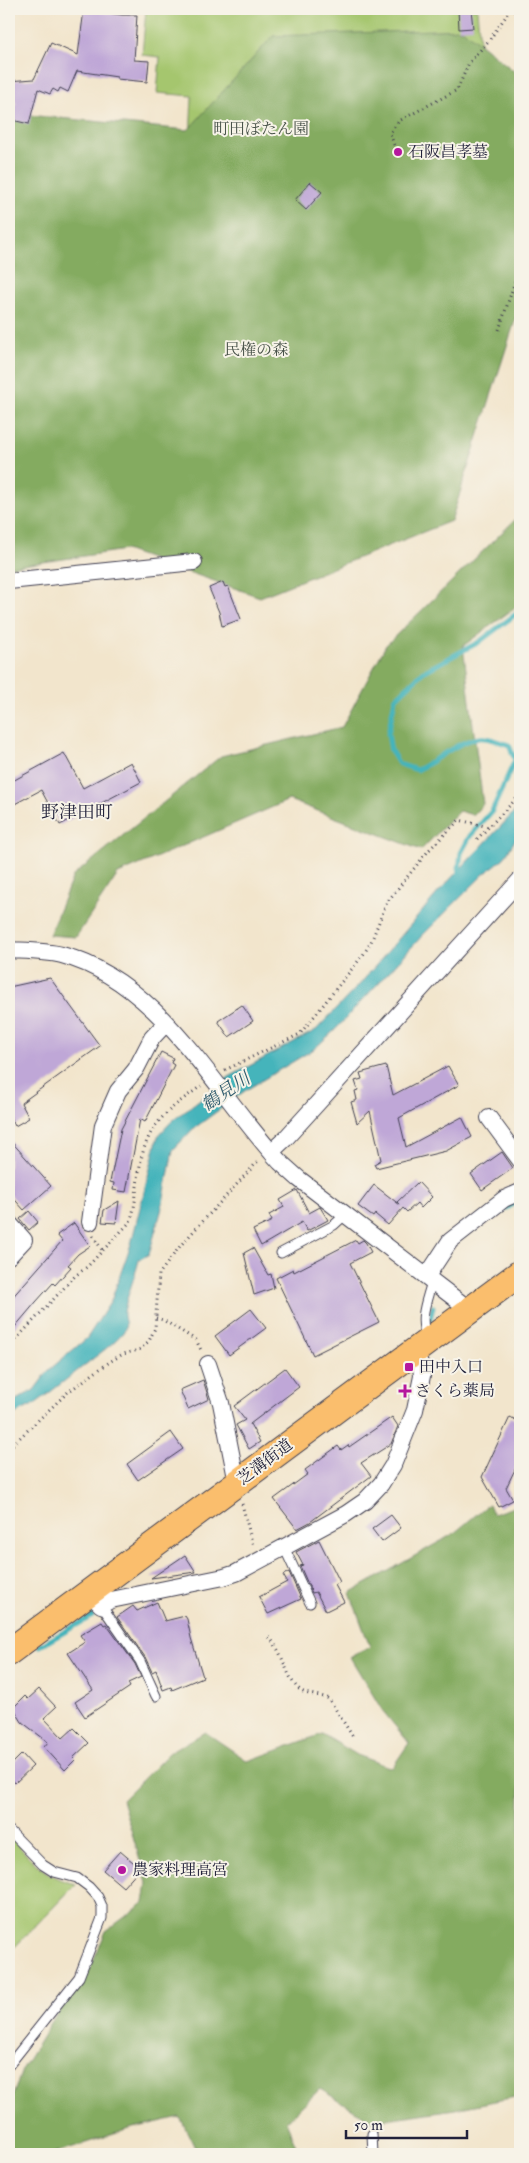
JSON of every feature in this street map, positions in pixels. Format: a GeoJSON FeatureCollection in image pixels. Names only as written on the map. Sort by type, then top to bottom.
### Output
{"type":"FeatureCollection","features":[{"type":"Feature","properties":{"kind":"main road","name":"芝溝街道"},"geometry":{"type":"LineString","coordinates":[[9,1652],[95,1599],[237,1483],[520,1273]]}},
{"type":"Feature","properties":{"kind":"street"},"geometry":{"type":"LineString","coordinates":[[9,582],[194,562]]}},
{"type":"Feature","properties":{"kind":"street"},"geometry":{"type":"LineString","coordinates":[[265,1152],[285,1139],[520,880]]}},
{"type":"Feature","properties":{"kind":"street"},"geometry":{"type":"LineString","coordinates":[[9,950],[61,955],[93,967],[139,996],[166,1023],[213,1080],[265,1152],[470,1310]]}},
{"type":"Feature","properties":{"kind":"street"},"geometry":{"type":"LineString","coordinates":[[90,1222],[103,1125],[118,1091],[136,1069],[152,1038],[166,1023]]}},
{"type":"Feature","properties":{"kind":"street"},"geometry":{"type":"LineString","coordinates":[[489,1118],[520,1160]]}},
{"type":"Feature","properties":{"kind":"street"},"geometry":{"type":"LineString","coordinates":[[429,1278],[450,1241],[504,1199],[520,1192]]}},
{"type":"Feature","properties":{"kind":"street"},"geometry":{"type":"LineString","coordinates":[[9,1223],[24,1240],[9,1256]]}},
{"type":"Feature","properties":{"kind":"street"},"geometry":{"type":"LineString","coordinates":[[95,1599],[111,1600],[224,1577],[346,1514],[365,1500],[381,1484],[393,1465],[415,1410],[422,1376],[421,1346]]}},
{"type":"Feature","properties":{"kind":"street"},"geometry":{"type":"LineString","coordinates":[[208,1364],[221,1402],[237,1483]]}},
{"type":"Feature","properties":{"kind":"lane"},"geometry":{"type":"LineString","coordinates":[[281,1253],[334,1225],[346,1214]]}},
{"type":"Feature","properties":{"kind":"lane"},"geometry":{"type":"LineString","coordinates":[[421,1346],[423,1316],[429,1278]]}},
{"type":"Feature","properties":{"kind":"lane"},"geometry":{"type":"LineString","coordinates":[[284,1547],[310,1603]]}},
{"type":"Feature","properties":{"kind":"lane"},"geometry":{"type":"LineString","coordinates":[[95,1599],[140,1661],[156,1696]]}},
{"type":"Feature","properties":{"kind":"lane"},"geometry":{"type":"LineString","coordinates":[[9,1830],[43,1865],[54,1872],[77,1878],[89,1886],[98,1897],[102,1906],[102,1918],[79,1977],[10,2061]]}},
{"type":"Feature","properties":{"kind":"lane"},"geometry":{"type":"LineString","coordinates":[[372,2134],[373,2154]]}},
{"type":"Feature","properties":{"kind":"path"},"geometry":{"type":"LineString","coordinates":[[394,145],[390,133],[399,121],[457,90],[470,63],[511,9],[520,15]]}},
{"type":"Feature","properties":{"kind":"path"},"geometry":{"type":"LineString","coordinates":[[499,330],[520,266]]}},
{"type":"Feature","properties":{"kind":"path"},"geometry":{"type":"LineString","coordinates":[[477,839],[520,795]]}},
{"type":"Feature","properties":{"kind":"path"},"geometry":{"type":"LineString","coordinates":[[9,1347],[75,1276],[87,1267],[130,1222],[146,1140],[159,1120],[174,1105],[225,1070],[300,1034],[363,955],[371,942],[387,902],[429,850],[459,820],[489,827]]}},
{"type":"Feature","properties":{"kind":"path"},"geometry":{"type":"LineString","coordinates":[[9,1448],[68,1392],[111,1361],[123,1354],[139,1350],[150,1341],[155,1328],[159,1274],[181,1244],[265,1152]]}},
{"type":"Feature","properties":{"kind":"path"},"geometry":{"type":"LineString","coordinates":[[156,1318],[163,1320],[196,1340]]}},
{"type":"Feature","properties":{"kind":"path"},"geometry":{"type":"LineString","coordinates":[[237,1483],[257,1561]]}},
{"type":"Feature","properties":{"kind":"path"},"geometry":{"type":"LineString","coordinates":[[269,1637],[276,1645],[291,1679],[300,1691],[329,1699],[353,1737]]}},
{"type":"Feature","properties":{"kind":"green space","name":"町田ぼたん園"},"geometry":{"type":"Polygon","coordinates":[[[146,9],[477,9],[482,67],[189,162],[192,96],[157,93],[160,57],[142,55],[146,9]]]}},
{"type":"Feature","properties":{"kind":"green space","name":"民権の森"},"geometry":{"type":"Polygon","coordinates":[[[462,29],[520,76],[520,305],[451,521],[260,597],[125,550],[9,567],[9,104],[16,114],[188,130],[273,36],[462,29]]]}},
{"type":"Feature","properties":{"kind":"green space"},"geometry":{"type":"Polygon","coordinates":[[[520,515],[520,604],[463,646],[483,804],[473,815],[459,811],[421,850],[289,800],[118,874],[76,937],[49,935],[73,876],[221,756],[342,727],[386,645],[520,515]]]}},
{"type":"Feature","properties":{"kind":"green space"},"geometry":{"type":"Polygon","coordinates":[[[489,1504],[493,1514],[520,1505],[520,2096],[455,2109],[373,2121],[320,2089],[286,2121],[299,2154],[198,2154],[180,2117],[133,2128],[51,2154],[9,2154],[9,2107],[22,2070],[54,2018],[87,1975],[106,1931],[144,1903],[147,1883],[122,1800],[169,1753],[205,1732],[248,1761],[322,1734],[359,1756],[392,1768],[409,1743],[382,1710],[350,1657],[370,1647],[350,1593],[453,1534],[489,1504]]]}},
{"type":"Feature","properties":{"kind":"green space"},"geometry":{"type":"Polygon","coordinates":[[[9,1836],[46,1872],[76,1884],[9,1953],[9,1836]]]}},
{"type":"Feature","properties":{"kind":"water","name":"鶴見川"},"geometry":{"type":"Polygon","coordinates":[[[520,806],[520,832],[504,858],[483,875],[422,936],[335,1030],[314,1049],[246,1090],[193,1129],[173,1150],[162,1208],[149,1254],[139,1260],[127,1299],[124,1312],[126,1326],[124,1331],[105,1350],[35,1404],[9,1417],[9,1404],[34,1390],[49,1370],[87,1338],[111,1301],[131,1244],[158,1136],[173,1120],[229,1077],[316,1030],[360,984],[441,889],[520,806]]]}},
{"type":"Feature","properties":{"kind":"building"},"geometry":{"type":"Polygon","coordinates":[[[458,9],[471,9],[473,28],[459,29],[458,9]]]}},
{"type":"Feature","properties":{"kind":"building"},"geometry":{"type":"Polygon","coordinates":[[[84,10],[137,15],[134,60],[149,61],[147,82],[117,79],[117,77],[77,71],[68,92],[60,88],[58,92],[53,89],[50,94],[38,89],[29,124],[12,120],[16,102],[9,103],[9,81],[34,79],[51,43],[78,55],[84,10]]]}},
{"type":"Feature","properties":{"kind":"building"},"geometry":{"type":"Polygon","coordinates":[[[310,182],[322,192],[306,210],[295,200],[310,182]]]}},
{"type":"Feature","properties":{"kind":"building"},"geometry":{"type":"Polygon","coordinates":[[[223,582],[225,587],[228,586],[241,619],[222,626],[219,612],[209,588],[223,582]]]}},
{"type":"Feature","properties":{"kind":"building"},"geometry":{"type":"Polygon","coordinates":[[[64,753],[83,788],[131,762],[141,782],[60,825],[41,790],[9,807],[9,783],[64,753]]]}},
{"type":"Feature","properties":{"kind":"building"},"geometry":{"type":"Polygon","coordinates":[[[50,978],[100,1046],[21,1103],[29,1118],[15,1126],[9,1114],[9,987],[50,978]]]}},
{"type":"Feature","properties":{"kind":"building"},"geometry":{"type":"Polygon","coordinates":[[[242,1005],[253,1021],[229,1037],[218,1021],[242,1005]]]}},
{"type":"Feature","properties":{"kind":"building"},"geometry":{"type":"Polygon","coordinates":[[[161,1052],[173,1058],[171,1063],[174,1065],[145,1122],[140,1119],[126,1192],[113,1190],[114,1183],[110,1182],[121,1129],[161,1052]]]}},
{"type":"Feature","properties":{"kind":"building"},"geometry":{"type":"Polygon","coordinates":[[[386,1066],[393,1095],[448,1066],[459,1085],[399,1118],[406,1147],[462,1117],[472,1137],[446,1151],[376,1168],[374,1164],[381,1160],[370,1111],[357,1123],[351,1102],[357,1100],[355,1091],[358,1090],[355,1081],[362,1079],[360,1073],[386,1066]]]}},
{"type":"Feature","properties":{"kind":"building"},"geometry":{"type":"Polygon","coordinates":[[[9,1139],[51,1186],[24,1210],[9,1193],[9,1139]]]}},
{"type":"Feature","properties":{"kind":"building"},"geometry":{"type":"Polygon","coordinates":[[[502,1152],[513,1168],[482,1190],[471,1174],[502,1152]]]}},
{"type":"Feature","properties":{"kind":"building"},"geometry":{"type":"Polygon","coordinates":[[[418,1182],[432,1197],[421,1208],[417,1203],[407,1212],[403,1208],[388,1225],[375,1214],[373,1217],[358,1206],[374,1185],[400,1205],[397,1202],[418,1182]]]}},
{"type":"Feature","properties":{"kind":"building"},"geometry":{"type":"Polygon","coordinates":[[[297,1190],[309,1213],[320,1207],[328,1220],[307,1231],[302,1222],[261,1246],[253,1230],[272,1221],[269,1215],[284,1207],[280,1200],[297,1190]]]}},
{"type":"Feature","properties":{"kind":"building"},"geometry":{"type":"Polygon","coordinates":[[[119,1201],[116,1223],[102,1222],[104,1210],[119,1201]]]}},
{"type":"Feature","properties":{"kind":"building"},"geometry":{"type":"Polygon","coordinates":[[[29,1211],[38,1222],[29,1230],[20,1219],[29,1211]]]}},
{"type":"Feature","properties":{"kind":"building"},"geometry":{"type":"Polygon","coordinates":[[[74,1223],[90,1246],[78,1254],[68,1265],[71,1267],[55,1285],[53,1283],[9,1334],[9,1301],[62,1241],[57,1235],[74,1223]]]}},
{"type":"Feature","properties":{"kind":"building"},"geometry":{"type":"Polygon","coordinates":[[[356,1240],[358,1243],[363,1240],[371,1252],[350,1263],[379,1322],[313,1355],[276,1278],[293,1269],[294,1272],[356,1240]]]}},
{"type":"Feature","properties":{"kind":"building"},"geometry":{"type":"Polygon","coordinates":[[[253,1248],[268,1275],[271,1274],[274,1288],[254,1295],[244,1253],[253,1248]]]}},
{"type":"Feature","properties":{"kind":"building"},"geometry":{"type":"Polygon","coordinates":[[[251,1309],[266,1328],[229,1355],[215,1336],[251,1309]]]}},
{"type":"Feature","properties":{"kind":"building"},"geometry":{"type":"Polygon","coordinates":[[[285,1368],[299,1387],[250,1424],[260,1442],[249,1449],[236,1425],[245,1420],[234,1406],[285,1368]]]}},
{"type":"Feature","properties":{"kind":"building"},"geometry":{"type":"Polygon","coordinates":[[[203,1380],[209,1399],[188,1409],[180,1390],[203,1380]]]}},
{"type":"Feature","properties":{"kind":"building"},"geometry":{"type":"Polygon","coordinates":[[[392,1417],[398,1426],[391,1444],[361,1463],[371,1476],[310,1522],[297,1529],[274,1499],[308,1474],[305,1470],[338,1446],[341,1450],[348,1445],[349,1447],[392,1417]]]}},
{"type":"Feature","properties":{"kind":"building"},"geometry":{"type":"Polygon","coordinates":[[[510,1417],[520,1422],[520,1459],[506,1488],[513,1500],[499,1507],[482,1477],[510,1417]]]}},
{"type":"Feature","properties":{"kind":"building"},"geometry":{"type":"Polygon","coordinates":[[[171,1432],[183,1449],[138,1480],[127,1464],[171,1432]]]}},
{"type":"Feature","properties":{"kind":"building"},"geometry":{"type":"Polygon","coordinates":[[[391,1515],[401,1528],[382,1542],[372,1529],[391,1515]]]}},
{"type":"Feature","properties":{"kind":"building"},"geometry":{"type":"Polygon","coordinates":[[[319,1540],[340,1582],[335,1585],[344,1602],[326,1611],[316,1592],[312,1593],[300,1566],[303,1565],[296,1552],[319,1540]]]}},
{"type":"Feature","properties":{"kind":"building"},"geometry":{"type":"Polygon","coordinates":[[[185,1555],[196,1572],[151,1578],[185,1555]]]}},
{"type":"Feature","properties":{"kind":"building"},"geometry":{"type":"Polygon","coordinates":[[[289,1572],[301,1599],[268,1614],[259,1597],[287,1582],[283,1575],[289,1572]]]}},
{"type":"Feature","properties":{"kind":"building"},"geometry":{"type":"Polygon","coordinates":[[[157,1602],[165,1621],[185,1616],[187,1619],[203,1677],[172,1690],[171,1687],[163,1690],[156,1670],[152,1672],[145,1657],[117,1617],[133,1606],[137,1611],[157,1602]]]}},
{"type":"Feature","properties":{"kind":"building"},"geometry":{"type":"Polygon","coordinates":[[[102,1622],[104,1625],[106,1624],[135,1664],[141,1677],[128,1683],[130,1687],[85,1717],[75,1702],[93,1690],[68,1653],[85,1642],[80,1635],[102,1622]]]}},
{"type":"Feature","properties":{"kind":"building"},"geometry":{"type":"Polygon","coordinates":[[[39,1689],[56,1707],[44,1718],[63,1738],[74,1728],[89,1743],[73,1758],[75,1760],[65,1770],[44,1747],[48,1742],[22,1722],[14,1707],[25,1696],[28,1699],[39,1689]]]}},
{"type":"Feature","properties":{"kind":"building"},"geometry":{"type":"Polygon","coordinates":[[[22,1754],[33,1766],[15,1783],[9,1776],[9,1767],[22,1754]]]}},
{"type":"Feature","properties":{"kind":"building"},"geometry":{"type":"Polygon","coordinates":[[[120,1851],[140,1868],[123,1887],[103,1870],[120,1851]]]}},
{"type":"Feature","properties":{"kind":"waterway"},"geometry":{"type":"LineString","coordinates":[[458,877],[461,853],[470,836],[492,811],[515,760],[509,745],[491,739],[477,738],[460,744],[417,770],[399,764],[391,751],[388,734],[395,699],[423,672],[479,642],[520,611]]}},
{"type":"Feature","properties":{"kind":"waterway"},"geometry":{"type":"LineString","coordinates":[[493,1217],[520,1200]]}},
{"type":"Feature","properties":{"kind":"waterway"},"geometry":{"type":"LineString","coordinates":[[429,1324],[433,1307]]}},
{"type":"Feature","properties":{"kind":"waterway"},"geometry":{"type":"LineString","coordinates":[[40,1646],[92,1616]]}},
{"type":"Feature","properties":{"kind":"place","name":"石阪昌孝墓"},"geometry":{"type":"Point","coordinates":[398,152]}},
{"type":"Feature","properties":{"kind":"place","name":"田中入口"},"geometry":{"type":"Point","coordinates":[409,1367]}},
{"type":"Feature","properties":{"kind":"place","name":"さくら薬局"},"geometry":{"type":"Point","coordinates":[405,1391]}},
{"type":"Feature","properties":{"kind":"place","name":"農家料理高宮"},"geometry":{"type":"Point","coordinates":[122,1870]}},
{"type":"Feature","properties":{"kind":"district","name":"野津田町"},"geometry":{"type":"Point","coordinates":[77,812]}}]}
